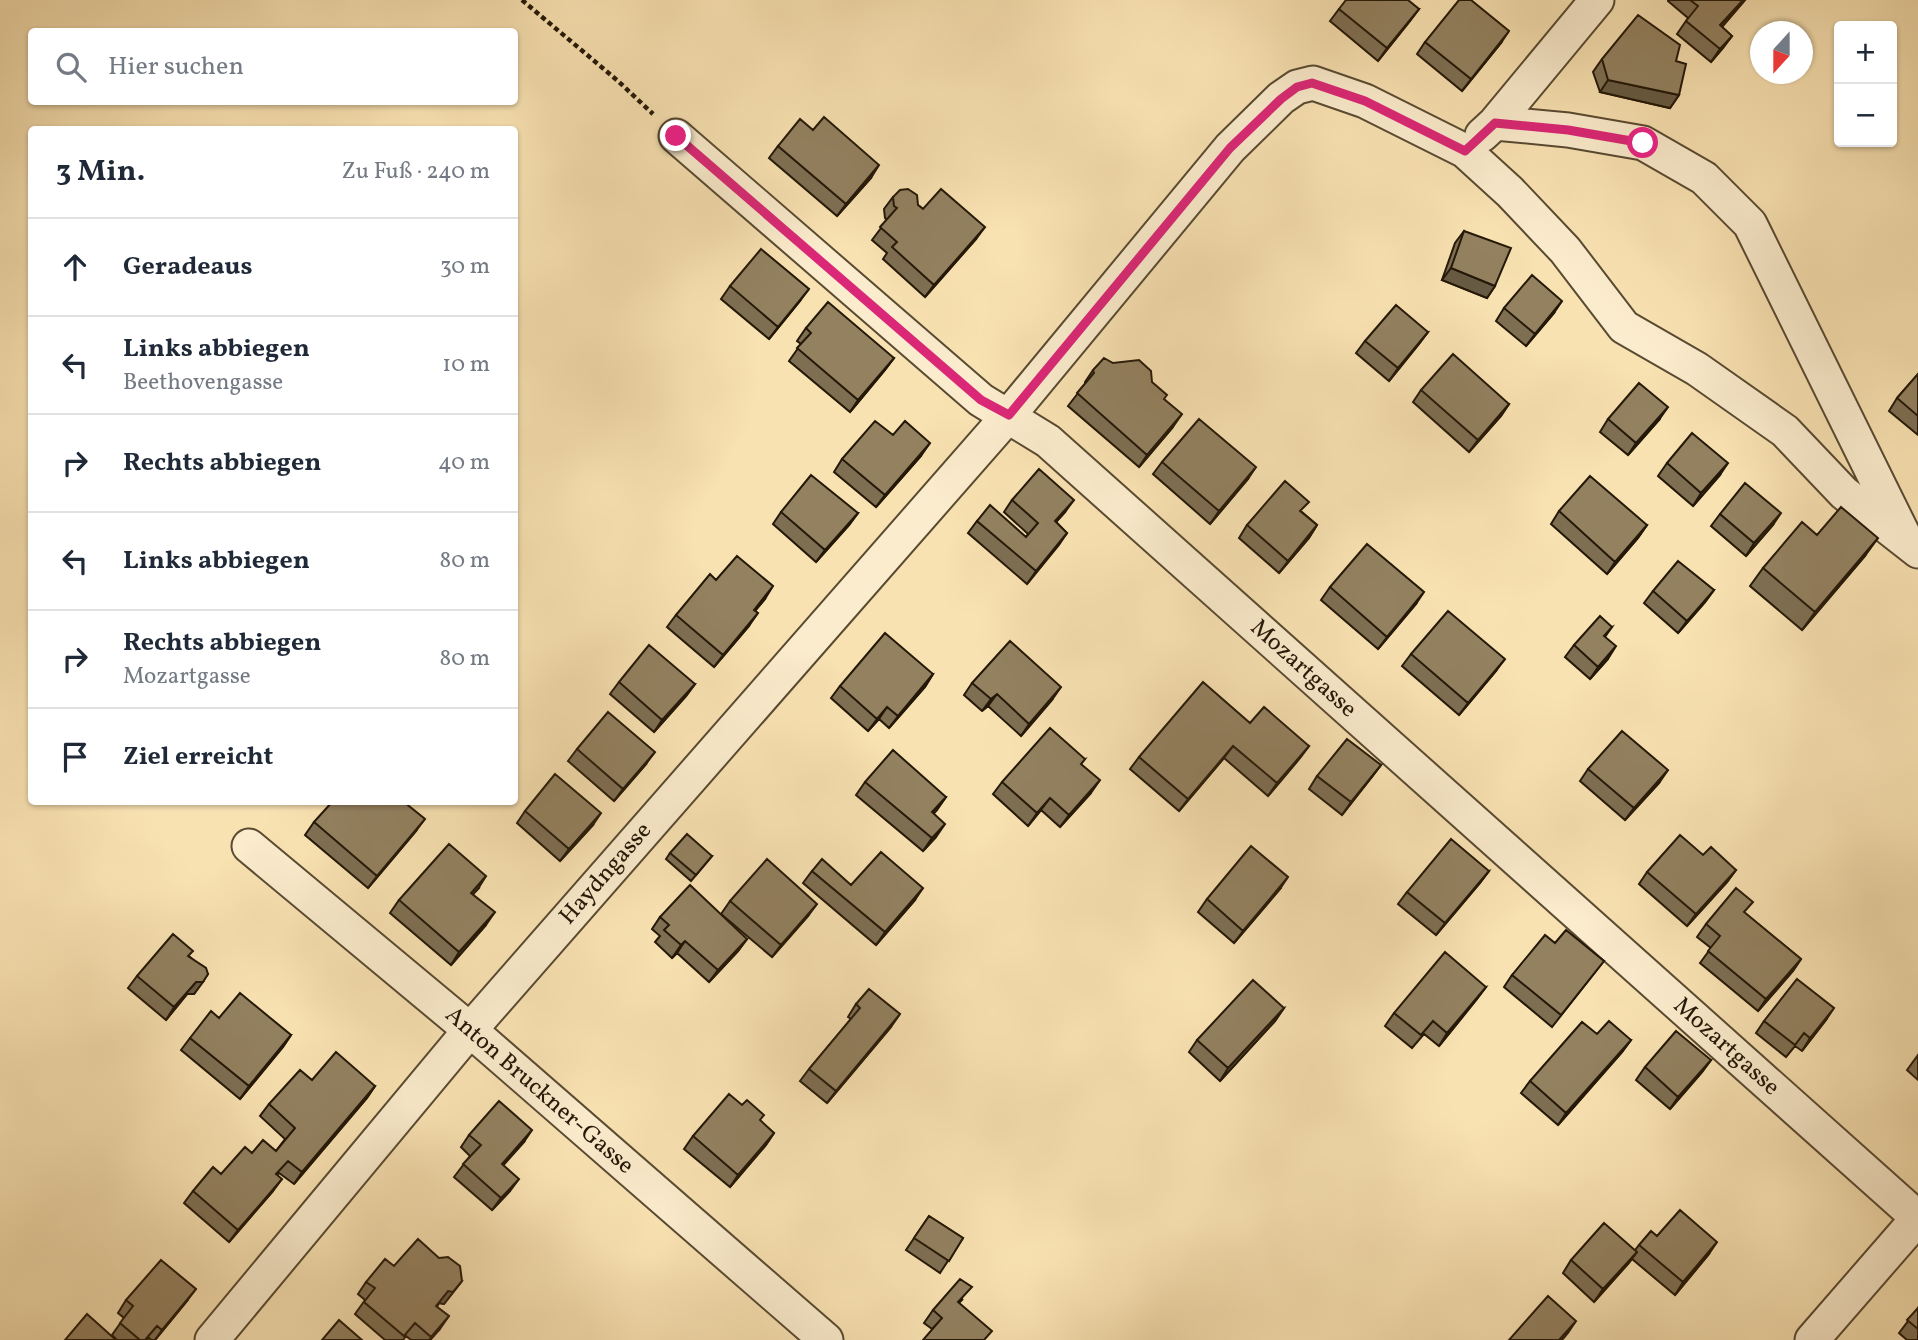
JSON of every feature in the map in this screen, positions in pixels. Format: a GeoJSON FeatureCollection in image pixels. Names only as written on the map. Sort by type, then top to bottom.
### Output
{"type":"FeatureCollection","features":[{"type":"Feature","properties":{"kind":"street"},"geometry":{"type":"LineString","coordinates":[[1465,151],[1495,123],[1597,0]]}},
{"type":"Feature","properties":{"kind":"street","name":"Haydngasse"},"geometry":{"type":"LineString","coordinates":[[212,1340],[470,1030],[1009,415],[1230,148],[1297,87],[1312,83],[1365,101],[1465,151],[1510,192],[1565,250],[1624,327],[1697,369],[1785,431],[1844,493],[1914,540]]}},
{"type":"Feature","properties":{"kind":"street"},"geometry":{"type":"LineString","coordinates":[[1495,123],[1568,130],[1643,143],[1704,178],[1732,205],[1750,224],[1914,540]]}},
{"type":"Feature","properties":{"kind":"street","name":"Mozartgasse"},"geometry":{"type":"LineString","coordinates":[[676,136],[981,400],[1048,441],[1918,1218]]}},
{"type":"Feature","properties":{"kind":"street","name":"Anton Bruckner-Gasse"},"geometry":{"type":"LineString","coordinates":[[249,846],[470,1030],[826,1340]]}},
{"type":"Feature","properties":{"kind":"street"},"geometry":{"type":"LineString","coordinates":[[1812,1340],[1918,1218]]}},
{"type":"Feature","properties":{"kind":"path"},"geometry":{"type":"LineString","coordinates":[[522,0],[618,81],[676,136]]}},
{"type":"Feature","properties":{"kind":"building"},"geometry":{"type":"Polygon","coordinates":[[[1346,0],[1408,0],[1419,9],[1387,48],[1339,9],[1346,0]]]}},
{"type":"Feature","properties":{"kind":"building"},"geometry":{"type":"Polygon","coordinates":[[[1459,0],[1471,0],[1509,31],[1471,79],[1425,42],[1459,0]]]}},
{"type":"Feature","properties":{"kind":"building"},"geometry":{"type":"Polygon","coordinates":[[[1690,0],[1743,0],[1720,25],[1732,36],[1720,49],[1686,21],[1698,6],[1690,0]]]}},
{"type":"Feature","properties":{"kind":"building"},"geometry":{"type":"Polygon","coordinates":[[[1638,15],[1680,45],[1676,61],[1686,64],[1679,95],[1608,80],[1602,59],[1638,15]]]}},
{"type":"Feature","properties":{"kind":"building"},"geometry":{"type":"Polygon","coordinates":[[[824,117],[879,165],[846,204],[778,146],[800,119],[813,130],[824,117]]]}},
{"type":"Feature","properties":{"kind":"building"},"geometry":{"type":"Polygon","coordinates":[[[908,189],[917,195],[918,205],[923,209],[941,189],[985,227],[934,285],[892,247],[897,242],[880,227],[897,208],[894,206],[893,197],[900,190],[908,189]]]}},
{"type":"Feature","properties":{"kind":"building"},"geometry":{"type":"Polygon","coordinates":[[[1464,231],[1511,248],[1495,286],[1451,268],[1464,231]]]}},
{"type":"Feature","properties":{"kind":"building"},"geometry":{"type":"Polygon","coordinates":[[[761,249],[809,289],[778,327],[730,286],[761,249]]]}},
{"type":"Feature","properties":{"kind":"building"},"geometry":{"type":"Polygon","coordinates":[[[1532,275],[1562,301],[1535,334],[1504,308],[1532,275]]]}},
{"type":"Feature","properties":{"kind":"building"},"geometry":{"type":"Polygon","coordinates":[[[828,302],[894,358],[858,400],[797,348],[811,333],[806,328],[828,302]]]}},
{"type":"Feature","properties":{"kind":"building"},"geometry":{"type":"Polygon","coordinates":[[[1396,305],[1428,332],[1398,368],[1365,341],[1396,305]]]}},
{"type":"Feature","properties":{"kind":"building"},"geometry":{"type":"Polygon","coordinates":[[[1453,354],[1509,404],[1478,440],[1421,390],[1453,354]]]}},
{"type":"Feature","properties":{"kind":"building"},"geometry":{"type":"Polygon","coordinates":[[[1104,358],[1113,363],[1139,360],[1151,371],[1152,382],[1167,395],[1164,399],[1182,414],[1147,455],[1077,393],[1104,358]]]}},
{"type":"Feature","properties":{"kind":"building"},"geometry":{"type":"Polygon","coordinates":[[[1918,374],[1918,416],[1897,398],[1918,374]]]}},
{"type":"Feature","properties":{"kind":"building"},"geometry":{"type":"Polygon","coordinates":[[[1639,383],[1668,407],[1636,443],[1608,419],[1639,383]]]}},
{"type":"Feature","properties":{"kind":"building"},"geometry":{"type":"Polygon","coordinates":[[[1199,419],[1256,467],[1219,511],[1162,462],[1199,419]]]}},
{"type":"Feature","properties":{"kind":"building"},"geometry":{"type":"Polygon","coordinates":[[[875,421],[893,435],[905,421],[930,443],[885,495],[842,459],[875,421]]]}},
{"type":"Feature","properties":{"kind":"building"},"geometry":{"type":"Polygon","coordinates":[[[1692,433],[1728,463],[1701,493],[1667,463],[1692,433]]]}},
{"type":"Feature","properties":{"kind":"building"},"geometry":{"type":"Polygon","coordinates":[[[1039,469],[1074,500],[1055,521],[1067,533],[1036,571],[977,521],[990,505],[1026,537],[1038,523],[1012,500],[1039,469]]]}},
{"type":"Feature","properties":{"kind":"building"},"geometry":{"type":"Polygon","coordinates":[[[811,475],[858,513],[825,550],[781,512],[811,475]]]}},
{"type":"Feature","properties":{"kind":"building"},"geometry":{"type":"Polygon","coordinates":[[[1590,476],[1647,525],[1615,562],[1559,511],[1590,476]]]}},
{"type":"Feature","properties":{"kind":"building"},"geometry":{"type":"Polygon","coordinates":[[[1285,481],[1309,502],[1300,511],[1317,525],[1288,561],[1247,525],[1285,481]]]}},
{"type":"Feature","properties":{"kind":"building"},"geometry":{"type":"Polygon","coordinates":[[[1745,483],[1781,513],[1754,543],[1720,514],[1745,483]]]}},
{"type":"Feature","properties":{"kind":"building"},"geometry":{"type":"Polygon","coordinates":[[[1841,507],[1878,538],[1815,612],[1763,568],[1802,522],[1817,535],[1841,507]]]}},
{"type":"Feature","properties":{"kind":"building"},"geometry":{"type":"Polygon","coordinates":[[[1367,544],[1424,592],[1387,637],[1330,587],[1367,544]]]}},
{"type":"Feature","properties":{"kind":"building"},"geometry":{"type":"Polygon","coordinates":[[[737,556],[773,586],[754,610],[758,613],[723,655],[676,615],[710,574],[716,580],[737,556]]]}},
{"type":"Feature","properties":{"kind":"building"},"geometry":{"type":"Polygon","coordinates":[[[1678,561],[1714,590],[1687,621],[1653,591],[1678,561]]]}},
{"type":"Feature","properties":{"kind":"building"},"geometry":{"type":"Polygon","coordinates":[[[1448,611],[1505,659],[1468,703],[1411,654],[1448,611]]]}},
{"type":"Feature","properties":{"kind":"building"},"geometry":{"type":"Polygon","coordinates":[[[1600,616],[1612,627],[1604,636],[1616,646],[1598,667],[1574,645],[1600,616]]]}},
{"type":"Feature","properties":{"kind":"building"},"geometry":{"type":"Polygon","coordinates":[[[885,633],[933,674],[898,716],[887,707],[877,719],[840,686],[885,633]]]}},
{"type":"Feature","properties":{"kind":"building"},"geometry":{"type":"Polygon","coordinates":[[[1010,641],[1061,687],[1029,724],[997,694],[991,699],[972,683],[1010,641]]]}},
{"type":"Feature","properties":{"kind":"building"},"geometry":{"type":"Polygon","coordinates":[[[649,645],[695,684],[662,720],[619,682],[649,645]]]}},
{"type":"Feature","properties":{"kind":"building"},"geometry":{"type":"Polygon","coordinates":[[[1203,682],[1250,723],[1264,707],[1309,746],[1277,783],[1233,746],[1188,799],[1139,757],[1203,682]]]}},
{"type":"Feature","properties":{"kind":"building"},"geometry":{"type":"Polygon","coordinates":[[[608,712],[655,752],[623,789],[577,749],[608,712]]]}},
{"type":"Feature","properties":{"kind":"building"},"geometry":{"type":"Polygon","coordinates":[[[1050,728],[1085,759],[1081,764],[1100,780],[1069,815],[1050,798],[1037,813],[1002,782],[1050,728]]]}},
{"type":"Feature","properties":{"kind":"building"},"geometry":{"type":"Polygon","coordinates":[[[1622,731],[1668,770],[1634,808],[1588,769],[1622,731]]]}},
{"type":"Feature","properties":{"kind":"building"},"geometry":{"type":"Polygon","coordinates":[[[1347,739],[1381,765],[1351,802],[1317,776],[1347,739]]]}},
{"type":"Feature","properties":{"kind":"building"},"geometry":{"type":"Polygon","coordinates":[[[893,750],[946,797],[932,812],[945,824],[932,838],[865,782],[893,750]]]}},
{"type":"Feature","properties":{"kind":"building"},"geometry":{"type":"Polygon","coordinates":[[[555,774],[601,813],[569,849],[525,811],[555,774]]]}},
{"type":"Feature","properties":{"kind":"building"},"geometry":{"type":"Polygon","coordinates":[[[329,805],[408,805],[425,819],[377,876],[314,822],[329,805]]]}},
{"type":"Feature","properties":{"kind":"building"},"geometry":{"type":"Polygon","coordinates":[[[687,834],[712,856],[696,875],[670,853],[687,834]]]}},
{"type":"Feature","properties":{"kind":"building"},"geometry":{"type":"Polygon","coordinates":[[[1680,835],[1703,855],[1711,847],[1736,870],[1696,914],[1647,872],[1680,835]]]}},
{"type":"Feature","properties":{"kind":"building"},"geometry":{"type":"Polygon","coordinates":[[[1451,839],[1489,871],[1445,923],[1407,892],[1451,839]]]}},
{"type":"Feature","properties":{"kind":"building"},"geometry":{"type":"Polygon","coordinates":[[[449,844],[486,876],[471,893],[495,912],[459,952],[399,900],[449,844]]]}},
{"type":"Feature","properties":{"kind":"building"},"geometry":{"type":"Polygon","coordinates":[[[1251,846],[1288,877],[1243,931],[1207,899],[1251,846]]]}},
{"type":"Feature","properties":{"kind":"building"},"geometry":{"type":"Polygon","coordinates":[[[881,852],[923,888],[885,932],[812,871],[822,859],[851,885],[881,852]]]}},
{"type":"Feature","properties":{"kind":"building"},"geometry":{"type":"Polygon","coordinates":[[[767,859],[817,904],[781,945],[730,901],[767,859]]]}},
{"type":"Feature","properties":{"kind":"building"},"geometry":{"type":"Polygon","coordinates":[[[690,885],[747,939],[718,970],[685,941],[681,945],[664,930],[669,925],[660,917],[690,885]]]}},
{"type":"Feature","properties":{"kind":"building"},"geometry":{"type":"Polygon","coordinates":[[[1736,888],[1753,902],[1744,912],[1801,959],[1766,999],[1708,951],[1720,936],[1706,924],[1736,888]]]}},
{"type":"Feature","properties":{"kind":"building"},"geometry":{"type":"Polygon","coordinates":[[[1566,930],[1604,961],[1561,1015],[1512,975],[1545,935],[1555,943],[1566,930]]]}},
{"type":"Feature","properties":{"kind":"building"},"geometry":{"type":"Polygon","coordinates":[[[173,934],[193,951],[188,956],[206,968],[208,974],[203,982],[196,982],[174,1007],[137,976],[173,934]]]}},
{"type":"Feature","properties":{"kind":"building"},"geometry":{"type":"Polygon","coordinates":[[[1445,952],[1486,987],[1447,1033],[1433,1021],[1421,1035],[1394,1013],[1445,952]]]}},
{"type":"Feature","properties":{"kind":"building"},"geometry":{"type":"Polygon","coordinates":[[[1797,979],[1834,1008],[1810,1038],[1804,1033],[1795,1045],[1764,1021],[1797,979]]]}},
{"type":"Feature","properties":{"kind":"building"},"geometry":{"type":"Polygon","coordinates":[[[1253,980],[1284,1008],[1228,1068],[1197,1040],[1253,980]]]}},
{"type":"Feature","properties":{"kind":"building"},"geometry":{"type":"Polygon","coordinates":[[[869,989],[900,1014],[836,1091],[809,1069],[860,1008],[856,1004],[869,989]]]}},
{"type":"Feature","properties":{"kind":"building"},"geometry":{"type":"Polygon","coordinates":[[[240,993],[291,1035],[249,1086],[190,1038],[211,1011],[219,1018],[240,993]]]}},
{"type":"Feature","properties":{"kind":"building"},"geometry":{"type":"Polygon","coordinates":[[[1609,1021],[1631,1040],[1566,1113],[1530,1081],[1582,1022],[1597,1034],[1609,1021]]]}},
{"type":"Feature","properties":{"kind":"building"},"geometry":{"type":"Polygon","coordinates":[[[1676,1031],[1711,1060],[1678,1097],[1645,1067],[1676,1031]]]}},
{"type":"Feature","properties":{"kind":"building"},"geometry":{"type":"Polygon","coordinates":[[[336,1052],[375,1086],[302,1172],[288,1161],[276,1174],[282,1179],[238,1230],[193,1191],[213,1167],[221,1174],[245,1147],[252,1153],[263,1140],[276,1151],[295,1128],[269,1104],[300,1070],[312,1080],[336,1052]]]}},
{"type":"Feature","properties":{"kind":"building"},"geometry":{"type":"Polygon","coordinates":[[[729,1094],[742,1105],[747,1100],[764,1115],[760,1120],[774,1133],[738,1175],[693,1136],[729,1094]]]}},
{"type":"Feature","properties":{"kind":"building"},"geometry":{"type":"Polygon","coordinates":[[[499,1101],[532,1130],[502,1164],[519,1179],[501,1198],[463,1164],[481,1145],[469,1135],[499,1101]]]}},
{"type":"Feature","properties":{"kind":"building"},"geometry":{"type":"Polygon","coordinates":[[[1680,1210],[1717,1242],[1683,1282],[1639,1245],[1651,1231],[1657,1236],[1680,1210]]]}},
{"type":"Feature","properties":{"kind":"building"},"geometry":{"type":"Polygon","coordinates":[[[929,1216],[963,1238],[949,1261],[914,1238],[929,1216]]]}},
{"type":"Feature","properties":{"kind":"building"},"geometry":{"type":"Polygon","coordinates":[[[1604,1223],[1637,1252],[1603,1289],[1571,1260],[1604,1223]]]}},
{"type":"Feature","properties":{"kind":"building"},"geometry":{"type":"Polygon","coordinates":[[[418,1239],[439,1258],[448,1257],[460,1266],[462,1281],[453,1292],[448,1291],[436,1306],[449,1316],[431,1337],[415,1323],[404,1336],[364,1302],[375,1288],[366,1282],[385,1259],[394,1266],[418,1239]]]}},
{"type":"Feature","properties":{"kind":"building"},"geometry":{"type":"Polygon","coordinates":[[[161,1260],[196,1289],[162,1330],[157,1326],[145,1340],[140,1340],[120,1323],[133,1306],[126,1300],[161,1260]]]}},
{"type":"Feature","properties":{"kind":"building"},"geometry":{"type":"Polygon","coordinates":[[[960,1279],[972,1287],[958,1302],[992,1331],[984,1340],[923,1340],[942,1318],[933,1310],[960,1279]]]}},
{"type":"Feature","properties":{"kind":"building"},"geometry":{"type":"Polygon","coordinates":[[[1548,1296],[1576,1321],[1559,1340],[1509,1340],[1548,1296]]]}},
{"type":"Feature","properties":{"kind":"building"},"geometry":{"type":"Polygon","coordinates":[[[1918,1308],[1918,1329],[1907,1320],[1918,1308]]]}},
{"type":"Feature","properties":{"kind":"building"},"geometry":{"type":"Polygon","coordinates":[[[87,1314],[116,1340],[65,1340],[87,1314]]]}},
{"type":"Feature","properties":{"kind":"building"},"geometry":{"type":"Polygon","coordinates":[[[339,1320],[362,1340],[322,1340],[339,1320]]]}},
{"type":"Feature","properties":{"kind":"route"},"geometry":{"type":"LineString","coordinates":[[676,136],[981,400],[1009,415],[1230,148],[1297,87],[1312,83],[1365,101],[1465,151],[1495,123],[1568,130],[1643,143]]}}]}
